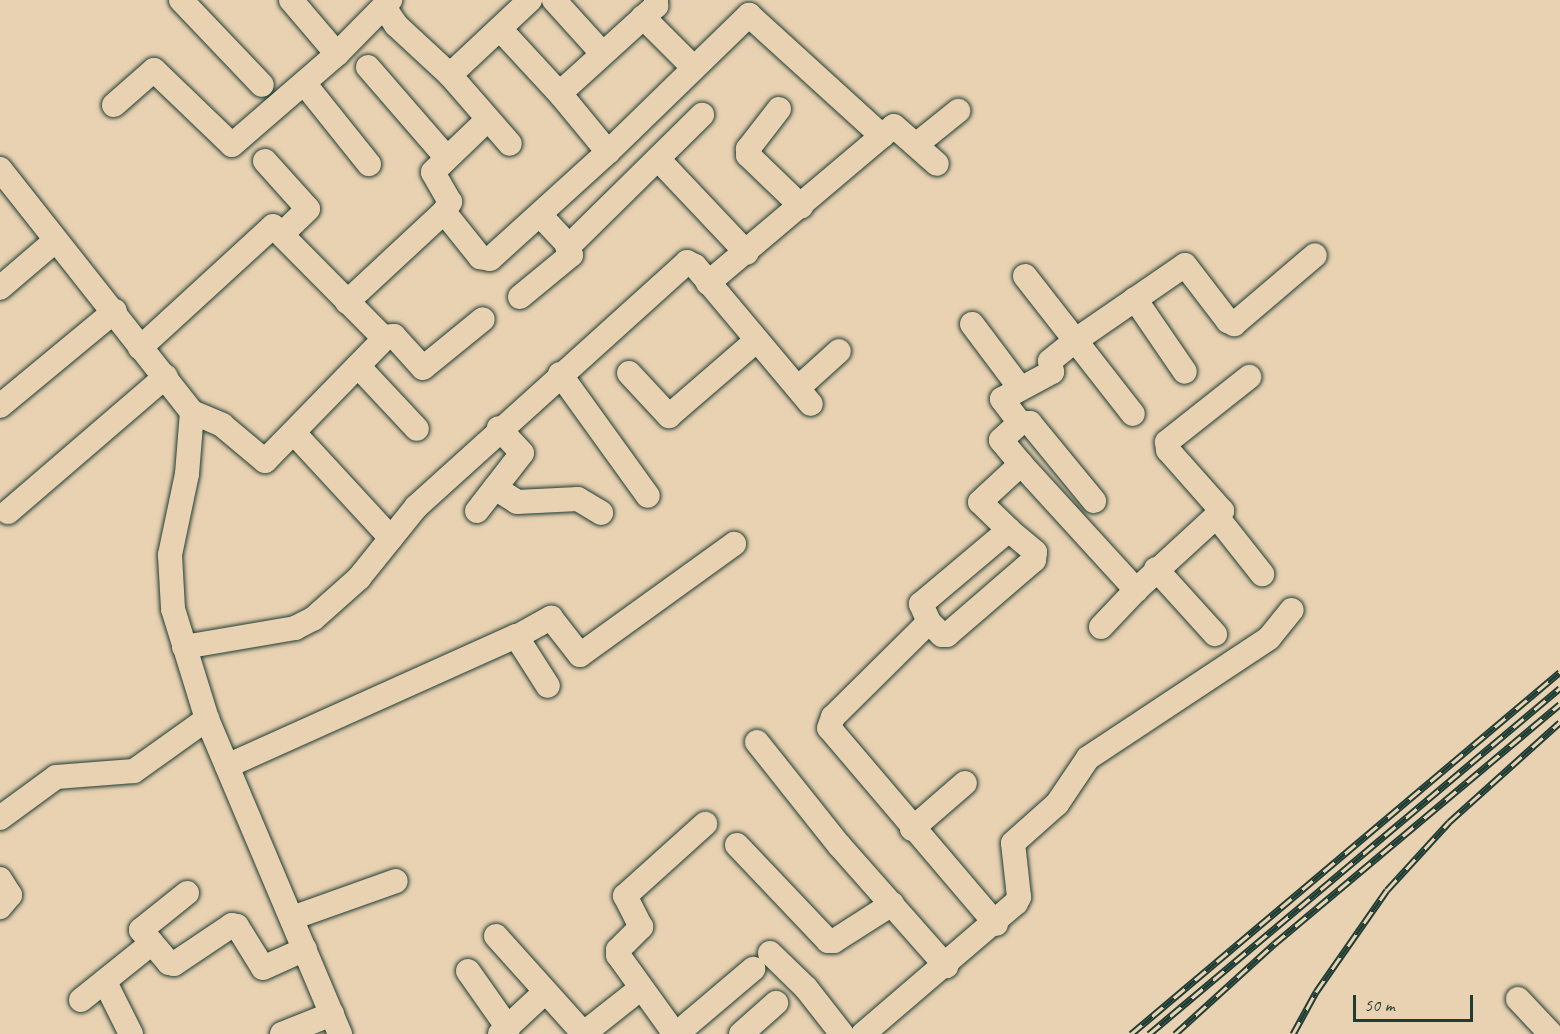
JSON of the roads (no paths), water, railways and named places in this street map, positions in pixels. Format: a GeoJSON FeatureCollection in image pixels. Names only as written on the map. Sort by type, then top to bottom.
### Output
{"type":"FeatureCollection","features":[{"type":"Feature","properties":{"kind":"street"},"geometry":{"type":"LineString","coordinates":[[181,0],[262,85]]}},
{"type":"Feature","properties":{"kind":"street"},"geometry":{"type":"LineString","coordinates":[[291,0],[337,54]]}},
{"type":"Feature","properties":{"kind":"street"},"geometry":{"type":"LineString","coordinates":[[450,75],[530,0]]}},
{"type":"Feature","properties":{"kind":"street"},"geometry":{"type":"LineString","coordinates":[[554,0],[602,53]]}},
{"type":"Feature","properties":{"kind":"street"},"geometry":{"type":"LineString","coordinates":[[114,105],[154,70],[232,145],[337,54],[387,4],[396,25],[450,75],[510,144]]}},
{"type":"Feature","properties":{"kind":"street"},"geometry":{"type":"LineString","coordinates":[[444,212],[480,257],[487,260],[608,152],[757,7],[812,68],[882,136]]}},
{"type":"Feature","properties":{"kind":"street"},"geometry":{"type":"LineString","coordinates":[[560,93],[650,9],[693,67]]}},
{"type":"Feature","properties":{"kind":"street"},"geometry":{"type":"LineString","coordinates":[[500,29],[560,93],[608,152]]}},
{"type":"Feature","properties":{"kind":"street"},"geometry":{"type":"LineString","coordinates":[[368,67],[446,157]]}},
{"type":"Feature","properties":{"kind":"street"},"geometry":{"type":"LineString","coordinates":[[304,83],[369,164]]}},
{"type":"Feature","properties":{"kind":"street"},"geometry":{"type":"LineString","coordinates":[[779,109],[748,149],[748,155],[801,206]]}},
{"type":"Feature","properties":{"kind":"street"},"geometry":{"type":"LineString","coordinates":[[917,144],[957,111]]}},
{"type":"Feature","properties":{"kind":"street"},"geometry":{"type":"LineString","coordinates":[[567,246],[702,115]]}},
{"type":"Feature","properties":{"kind":"street"},"geometry":{"type":"LineString","coordinates":[[347,302],[444,212],[450,202],[433,175],[446,157],[488,119]]}},
{"type":"Feature","properties":{"kind":"street"},"geometry":{"type":"LineString","coordinates":[[708,283],[747,253],[897,125],[937,164]]}},
{"type":"Feature","properties":{"kind":"street"},"geometry":{"type":"LineString","coordinates":[[658,159],[747,253]]}},
{"type":"Feature","properties":{"kind":"street"},"geometry":{"type":"LineString","coordinates":[[265,161],[308,209],[283,234]]}},
{"type":"Feature","properties":{"kind":"street"},"geometry":{"type":"LineString","coordinates":[[0,169],[115,311],[140,348],[166,376],[192,412],[194,434],[188,474],[170,555],[173,609],[216,739],[336,1024],[294,1032]]}},
{"type":"Feature","properties":{"kind":"street"},"geometry":{"type":"LineString","coordinates":[[520,297],[571,255],[567,246],[540,215]]}},
{"type":"Feature","properties":{"kind":"street"},"geometry":{"type":"LineString","coordinates":[[140,348],[270,227],[283,234],[347,302],[385,338]]}},
{"type":"Feature","properties":{"kind":"street"},"geometry":{"type":"LineString","coordinates":[[0,288],[56,241]]}},
{"type":"Feature","properties":{"kind":"street"},"geometry":{"type":"LineString","coordinates":[[1020,423],[1002,399],[1052,372],[1050,361],[1076,340],[1185,265],[1228,321],[1234,324],[1316,255]]}},
{"type":"Feature","properties":{"kind":"street"},"geometry":{"type":"LineString","coordinates":[[184,646],[304,625],[359,578],[416,507],[499,428],[683,265],[695,266],[804,396],[839,351]]}},
{"type":"Feature","properties":{"kind":"street"},"geometry":{"type":"LineString","coordinates":[[1025,276],[1133,414]]}},
{"type":"Feature","properties":{"kind":"street"},"geometry":{"type":"LineString","coordinates":[[1135,299],[1185,372]]}},
{"type":"Feature","properties":{"kind":"street"},"geometry":{"type":"LineString","coordinates":[[0,406],[115,311]]}},
{"type":"Feature","properties":{"kind":"street"},"geometry":{"type":"LineString","coordinates":[[192,412],[222,425],[265,461],[385,338],[393,335],[425,368],[483,319]]}},
{"type":"Feature","properties":{"kind":"street"},"geometry":{"type":"LineString","coordinates":[[972,324],[1020,388]]}},
{"type":"Feature","properties":{"kind":"street"},"geometry":{"type":"LineString","coordinates":[[629,373],[669,416],[757,340]]}},
{"type":"Feature","properties":{"kind":"street"},"geometry":{"type":"LineString","coordinates":[[358,366],[417,429]]}},
{"type":"Feature","properties":{"kind":"street"},"geometry":{"type":"LineString","coordinates":[[560,374],[648,496]]}},
{"type":"Feature","properties":{"kind":"street"},"geometry":{"type":"LineString","coordinates":[[8,512],[166,376]]}},
{"type":"Feature","properties":{"kind":"street"},"geometry":{"type":"LineString","coordinates":[[1101,627],[1156,570],[1217,517],[1221,508],[1168,450],[1167,442],[1249,377]]}},
{"type":"Feature","properties":{"kind":"street"},"geometry":{"type":"LineString","coordinates":[[1095,501],[1030,423],[1020,423],[1001,438],[1021,464],[1137,590]]}},
{"type":"Feature","properties":{"kind":"street"},"geometry":{"type":"LineString","coordinates":[[477,511],[522,453],[499,428]]}},
{"type":"Feature","properties":{"kind":"street"},"geometry":{"type":"LineString","coordinates":[[294,433],[391,538]]}},
{"type":"Feature","properties":{"kind":"street"},"geometry":{"type":"LineString","coordinates":[[1009,530],[921,604],[929,622],[942,635],[947,635],[1034,560],[1035,552],[980,502],[1021,464]]}},
{"type":"Feature","properties":{"kind":"street"},"geometry":{"type":"LineString","coordinates":[[495,488],[517,502],[578,499],[601,513]]}},
{"type":"Feature","properties":{"kind":"street"},"geometry":{"type":"LineString","coordinates":[[1217,517],[1262,574]]}},
{"type":"Feature","properties":{"kind":"street"},"geometry":{"type":"LineString","coordinates":[[0,818],[56,777],[134,771],[216,739],[324,719],[518,636],[551,618],[580,655],[734,544]]}},
{"type":"Feature","properties":{"kind":"street"},"geometry":{"type":"LineString","coordinates":[[1156,570],[1215,634]]}},
{"type":"Feature","properties":{"kind":"street"},"geometry":{"type":"LineString","coordinates":[[863,1034],[996,924],[1019,897],[1013,843],[1057,804],[1088,758],[1269,638],[1292,610]]}},
{"type":"Feature","properties":{"kind":"street"},"geometry":{"type":"LineString","coordinates":[[929,622],[829,723],[830,733],[996,924]]}},
{"type":"Feature","properties":{"kind":"street"},"geometry":{"type":"LineString","coordinates":[[518,636],[549,686]]}},
{"type":"Feature","properties":{"kind":"street"},"geometry":{"type":"LineString","coordinates":[[757,742],[891,904],[946,966]]}},
{"type":"Feature","properties":{"kind":"street"},"geometry":{"type":"LineString","coordinates":[[912,829],[966,783]]}},
{"type":"Feature","properties":{"kind":"street"},"geometry":{"type":"LineString","coordinates":[[705,824],[624,896],[641,927],[617,952],[641,988],[683,1031],[761,961],[806,988],[842,1034]]}},
{"type":"Feature","properties":{"kind":"street"},"geometry":{"type":"LineString","coordinates":[[737,845],[828,941],[834,941],[891,904]]}},
{"type":"Feature","properties":{"kind":"street"},"geometry":{"type":"LineString","coordinates":[[0,879],[10,895],[0,907]]}},
{"type":"Feature","properties":{"kind":"street"},"geometry":{"type":"LineString","coordinates":[[292,918],[396,881]]}},
{"type":"Feature","properties":{"kind":"street"},"geometry":{"type":"LineString","coordinates":[[187,894],[142,929],[169,963],[174,964],[232,925],[237,926],[263,968],[305,949]]}},
{"type":"Feature","properties":{"kind":"street"},"geometry":{"type":"LineString","coordinates":[[496,936],[583,1034],[641,988]]}},
{"type":"Feature","properties":{"kind":"street"},"geometry":{"type":"LineString","coordinates":[[81,1000],[152,943]]}},
{"type":"Feature","properties":{"kind":"street"},"geometry":{"type":"LineString","coordinates":[[468,971],[503,1032],[545,992]]}},
{"type":"Feature","properties":{"kind":"street"},"geometry":{"type":"LineString","coordinates":[[105,982],[131,1034]]}},
{"type":"Feature","properties":{"kind":"street"},"geometry":{"type":"LineString","coordinates":[[1518,999],[1551,1034]]}},
{"type":"Feature","properties":{"kind":"street"},"geometry":{"type":"LineString","coordinates":[[741,1034],[776,1003]]}},
{"type":"Feature","properties":{"kind":"railway"},"geometry":{"type":"LineString","coordinates":[[1131,1034],[1560,672]]}},
{"type":"Feature","properties":{"kind":"railway"},"geometry":{"type":"LineString","coordinates":[[1149,1034],[1560,688]]}},
{"type":"Feature","properties":{"kind":"railway"},"geometry":{"type":"LineString","coordinates":[[1175,1034],[1274,944],[1560,704]]}},
{"type":"Feature","properties":{"kind":"railway"},"geometry":{"type":"LineString","coordinates":[[1293,1034],[1316,992],[1387,890],[1449,822],[1560,722]]}}]}
